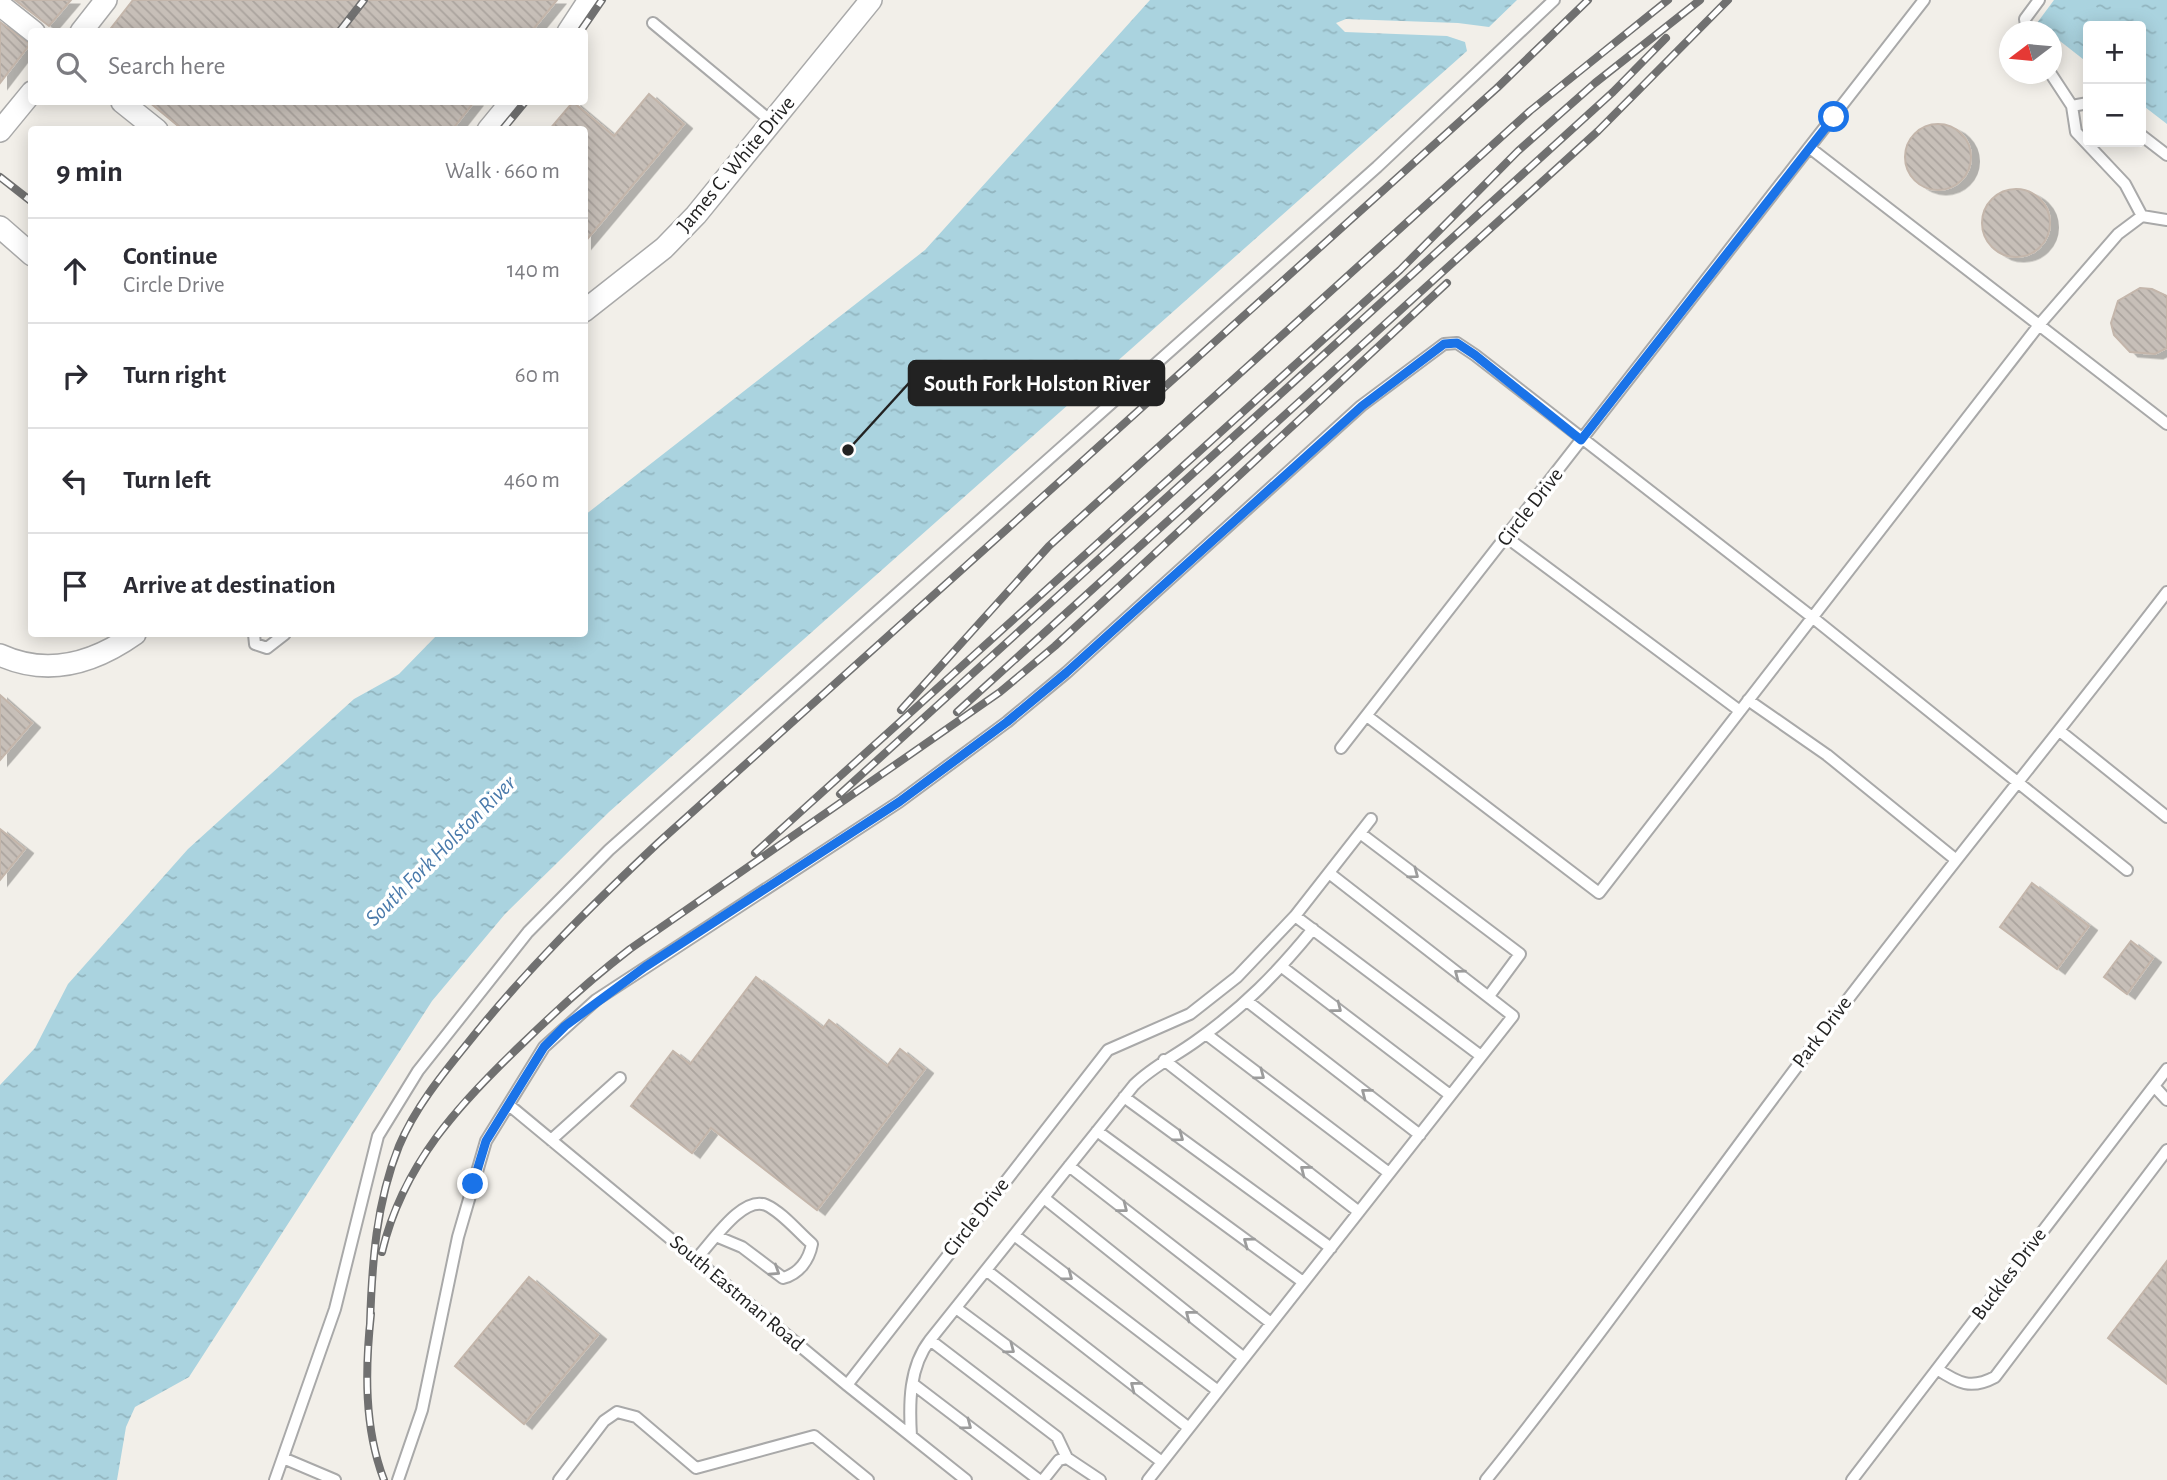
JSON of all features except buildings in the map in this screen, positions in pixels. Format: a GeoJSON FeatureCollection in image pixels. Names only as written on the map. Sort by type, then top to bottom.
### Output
{"type":"FeatureCollection","features":[{"type":"Feature","properties":{"kind":"street"},"geometry":{"type":"LineString","coordinates":[[84,28],[106,0]]}},
{"type":"Feature","properties":{"kind":"street"},"geometry":{"type":"LineString","coordinates":[[571,28],[589,0]]}},
{"type":"Feature","properties":{"kind":"street","name":"James C. White Drive"},"geometry":{"type":"LineString","coordinates":[[588,308],[664,248],[705,205],[871,0]]}},
{"type":"Feature","properties":{"kind":"street"},"geometry":{"type":"LineString","coordinates":[[0,5],[29,28]]}},
{"type":"Feature","properties":{"kind":"street"},"geometry":{"type":"LineString","coordinates":[[0,131],[28,97]]}},
{"type":"Feature","properties":{"kind":"street"},"geometry":{"type":"LineString","coordinates":[[126,105],[152,126]]}},
{"type":"Feature","properties":{"kind":"street"},"geometry":{"type":"LineString","coordinates":[[491,126],[509,105]]}},
{"type":"Feature","properties":{"kind":"street"},"geometry":{"type":"LineString","coordinates":[[0,227],[28,252]]}},
{"type":"Feature","properties":{"kind":"street"},"geometry":{"type":"LineString","coordinates":[[0,655],[46,666],[80,663],[109,652],[131,637]]}},
{"type":"Feature","properties":{"kind":"lane"},"geometry":{"type":"LineString","coordinates":[[275,1480],[335,1310],[378,1136],[418,1071],[528,932],[609,850],[1377,167],[1554,0]]}},
{"type":"Feature","properties":{"kind":"lane","name":"Circle Drive"},"geometry":{"type":"LineString","coordinates":[[1342,748],[1924,0]]}},
{"type":"Feature","properties":{"kind":"lane"},"geometry":{"type":"LineString","coordinates":[[2025,21],[2039,0]]}},
{"type":"Feature","properties":{"kind":"lane"},"geometry":{"type":"LineString","coordinates":[[653,23],[772,122]]}},
{"type":"Feature","properties":{"kind":"lane"},"geometry":{"type":"LineString","coordinates":[[2058,84],[2072,106],[2076,132],[2125,184],[2142,216]]}},
{"type":"Feature","properties":{"kind":"lane"},"geometry":{"type":"LineString","coordinates":[[2072,106],[2083,104]]}},
{"type":"Feature","properties":{"kind":"lane"},"geometry":{"type":"LineString","coordinates":[[2146,139],[2167,155]]}},
{"type":"Feature","properties":{"kind":"lane"},"geometry":{"type":"LineString","coordinates":[[1810,148],[2167,424]]}},
{"type":"Feature","properties":{"kind":"lane"},"geometry":{"type":"LineString","coordinates":[[1367,716],[1599,893],[2039,325],[2118,234],[2142,216],[2167,220]]}},
{"type":"Feature","properties":{"kind":"lane"},"geometry":{"type":"LineString","coordinates":[[398,1480],[422,1410],[458,1237],[486,1141],[544,1047],[586,1008],[899,802],[1007,722],[1066,673],[1362,406],[1444,344],[1457,343],[1466,349],[1812,617],[2127,870]]}},
{"type":"Feature","properties":{"kind":"lane"},"geometry":{"type":"LineString","coordinates":[[1506,537],[1740,710]]}},
{"type":"Feature","properties":{"kind":"lane","name":"Park Drive"},"geometry":{"type":"LineString","coordinates":[[1486,1480],[1576,1367],[1725,1161],[1955,859],[2061,732],[2167,592]]}},
{"type":"Feature","properties":{"kind":"lane"},"geometry":{"type":"LineString","coordinates":[[254,637],[255,644],[267,648],[281,637]]}},
{"type":"Feature","properties":{"kind":"lane"},"geometry":{"type":"LineString","coordinates":[[1748,700],[1827,755],[1955,859]]}},
{"type":"Feature","properties":{"kind":"lane"},"geometry":{"type":"LineString","coordinates":[[2061,732],[2167,817]]}},
{"type":"Feature","properties":{"kind":"lane"},"geometry":{"type":"LineString","coordinates":[[1371,818],[1295,916],[1481,1056]]}},
{"type":"Feature","properties":{"kind":"lane"},"geometry":{"type":"LineString","coordinates":[[1360,833],[1520,954],[1489,996]]}},
{"type":"Feature","properties":{"kind":"lane"},"geometry":{"type":"LineString","coordinates":[[1148,1480],[1513,1016],[1329,873]]}},
{"type":"Feature","properties":{"kind":"lane","name":"Circle Drive"},"geometry":{"type":"LineString","coordinates":[[847,1385],[1108,1050],[1190,1014],[1237,977],[1295,916]]}},
{"type":"Feature","properties":{"kind":"lane"},"geometry":{"type":"LineString","coordinates":[[911,1436],[909,1399],[921,1351],[1150,1068],[1206,1034],[1247,1001],[1282,967],[1313,929]]}},
{"type":"Feature","properties":{"kind":"lane"},"geometry":{"type":"LineString","coordinates":[[1282,967],[1450,1095]]}},
{"type":"Feature","properties":{"kind":"lane"},"geometry":{"type":"LineString","coordinates":[[1247,1001],[1420,1135]]}},
{"type":"Feature","properties":{"kind":"lane"},"geometry":{"type":"LineString","coordinates":[[1206,1034],[1389,1173]]}},
{"type":"Feature","properties":{"kind":"lane"},"geometry":{"type":"LineString","coordinates":[[1164,1060],[1359,1212]]}},
{"type":"Feature","properties":{"kind":"lane","name":"Buckles Drive"},"geometry":{"type":"LineString","coordinates":[[1852,1480],[2167,1069]]}},
{"type":"Feature","properties":{"kind":"lane"},"geometry":{"type":"LineString","coordinates":[[551,1140],[620,1078]]}},
{"type":"Feature","properties":{"kind":"lane"},"geometry":{"type":"LineString","coordinates":[[2154,1086],[2167,1100]]}},
{"type":"Feature","properties":{"kind":"lane"},"geometry":{"type":"LineString","coordinates":[[1124,1097],[1331,1248]]}},
{"type":"Feature","properties":{"kind":"lane","name":"South Eastman Road"},"geometry":{"type":"LineString","coordinates":[[509,1105],[966,1480]]}},
{"type":"Feature","properties":{"kind":"lane"},"geometry":{"type":"LineString","coordinates":[[1097,1131],[1303,1282]]}},
{"type":"Feature","properties":{"kind":"lane"},"geometry":{"type":"LineString","coordinates":[[1937,1369],[1965,1386],[1981,1385],[1995,1377],[2167,1150]]}},
{"type":"Feature","properties":{"kind":"lane"},"geometry":{"type":"LineString","coordinates":[[1069,1166],[1271,1323]]}},
{"type":"Feature","properties":{"kind":"lane"},"geometry":{"type":"LineString","coordinates":[[1044,1198],[1244,1358]]}},
{"type":"Feature","properties":{"kind":"lane"},"geometry":{"type":"LineString","coordinates":[[696,1259],[739,1210],[755,1203],[766,1206],[812,1244],[810,1256],[793,1276],[783,1278],[742,1247],[718,1237]]}},
{"type":"Feature","properties":{"kind":"lane"},"geometry":{"type":"LineString","coordinates":[[1014,1235],[1218,1391]]}},
{"type":"Feature","properties":{"kind":"lane"},"geometry":{"type":"LineString","coordinates":[[986,1270],[1189,1428]]}},
{"type":"Feature","properties":{"kind":"lane"},"geometry":{"type":"LineString","coordinates":[[956,1308],[1161,1462]]}},
{"type":"Feature","properties":{"kind":"lane"},"geometry":{"type":"LineString","coordinates":[[930,1340],[1057,1437],[1067,1458]]}},
{"type":"Feature","properties":{"kind":"lane"},"geometry":{"type":"LineString","coordinates":[[913,1384],[1041,1480],[1059,1461],[1067,1458],[1077,1462],[1100,1480]]}},
{"type":"Feature","properties":{"kind":"lane"},"geometry":{"type":"LineString","coordinates":[[559,1480],[604,1421],[617,1412],[636,1418],[696,1468],[814,1436],[869,1480]]}},
{"type":"Feature","properties":{"kind":"lane"},"geometry":{"type":"LineString","coordinates":[[282,1458],[335,1480]]}},
{"type":"Feature","properties":{"kind":"water"},"geometry":{"type":"Polygon","coordinates":[[[1150,0],[1517,0],[1489,27],[1458,23],[1346,19],[1336,23],[1345,32],[1447,36],[1465,42],[1467,51],[609,812],[505,914],[432,1001],[189,1377],[135,1407],[126,1427],[117,1480],[0,1480],[0,1085],[35,1048],[68,984],[188,849],[354,699],[399,674],[435,637],[588,637],[588,513],[925,250],[1150,0]]]}},
{"type":"Feature","properties":{"kind":"water"},"geometry":{"type":"Polygon","coordinates":[[[2054,0],[2167,0],[2167,124],[2146,108],[2146,21],[2083,21],[2083,59],[2062,43],[2062,21],[2038,21],[2054,0]]]}},
{"type":"Feature","properties":{"kind":"railway"},"geometry":{"type":"LineString","coordinates":[[342,28],[364,0]]}},
{"type":"Feature","properties":{"kind":"railway"},"geometry":{"type":"LineString","coordinates":[[583,28],[602,0]]}},
{"type":"Feature","properties":{"kind":"railway"},"geometry":{"type":"LineString","coordinates":[[370,1324],[380,1211],[399,1146],[438,1080],[535,965],[658,843],[1497,88],[1588,0]]}},
{"type":"Feature","properties":{"kind":"railway"},"geometry":{"type":"LineString","coordinates":[[901,710],[1049,546],[1530,111],[1668,0]]}},
{"type":"Feature","properties":{"kind":"railway"},"geometry":{"type":"LineString","coordinates":[[755,853],[1400,270],[1518,151],[1595,83],[1700,0]]}},
{"type":"Feature","properties":{"kind":"railway"},"geometry":{"type":"LineString","coordinates":[[957,712],[1598,131],[1728,0]]}},
{"type":"Feature","properties":{"kind":"railway"},"geometry":{"type":"LineString","coordinates":[[840,794],[1613,92],[1666,38]]}},
{"type":"Feature","properties":{"kind":"railway"},"geometry":{"type":"LineString","coordinates":[[505,126],[523,105]]}},
{"type":"Feature","properties":{"kind":"railway"},"geometry":{"type":"LineString","coordinates":[[0,177],[28,199]]}},
{"type":"Feature","properties":{"kind":"railway"},"geometry":{"type":"LineString","coordinates":[[382,1252],[391,1220],[404,1191],[436,1138],[476,1089],[562,1006],[630,949],[1000,692],[1055,646],[1447,283]]}},
{"type":"Feature","properties":{"kind":"railway"},"geometry":{"type":"LineString","coordinates":[[371,1314],[368,1398],[373,1440],[384,1480]]}},
{"type":"Feature","properties":{"kind":"place","name":"South Fork Holston River"},"geometry":{"type":"Point","coordinates":[848,450]}},
{"type":"Feature","properties":{"kind":"route"},"geometry":{"type":"LineString","coordinates":[[473,1184],[486,1141],[544,1047],[565,1026],[645,967],[899,802],[1007,722],[1066,673],[1362,406],[1444,344],[1457,343],[1475,355],[1581,440],[1834,117]]}}]}
